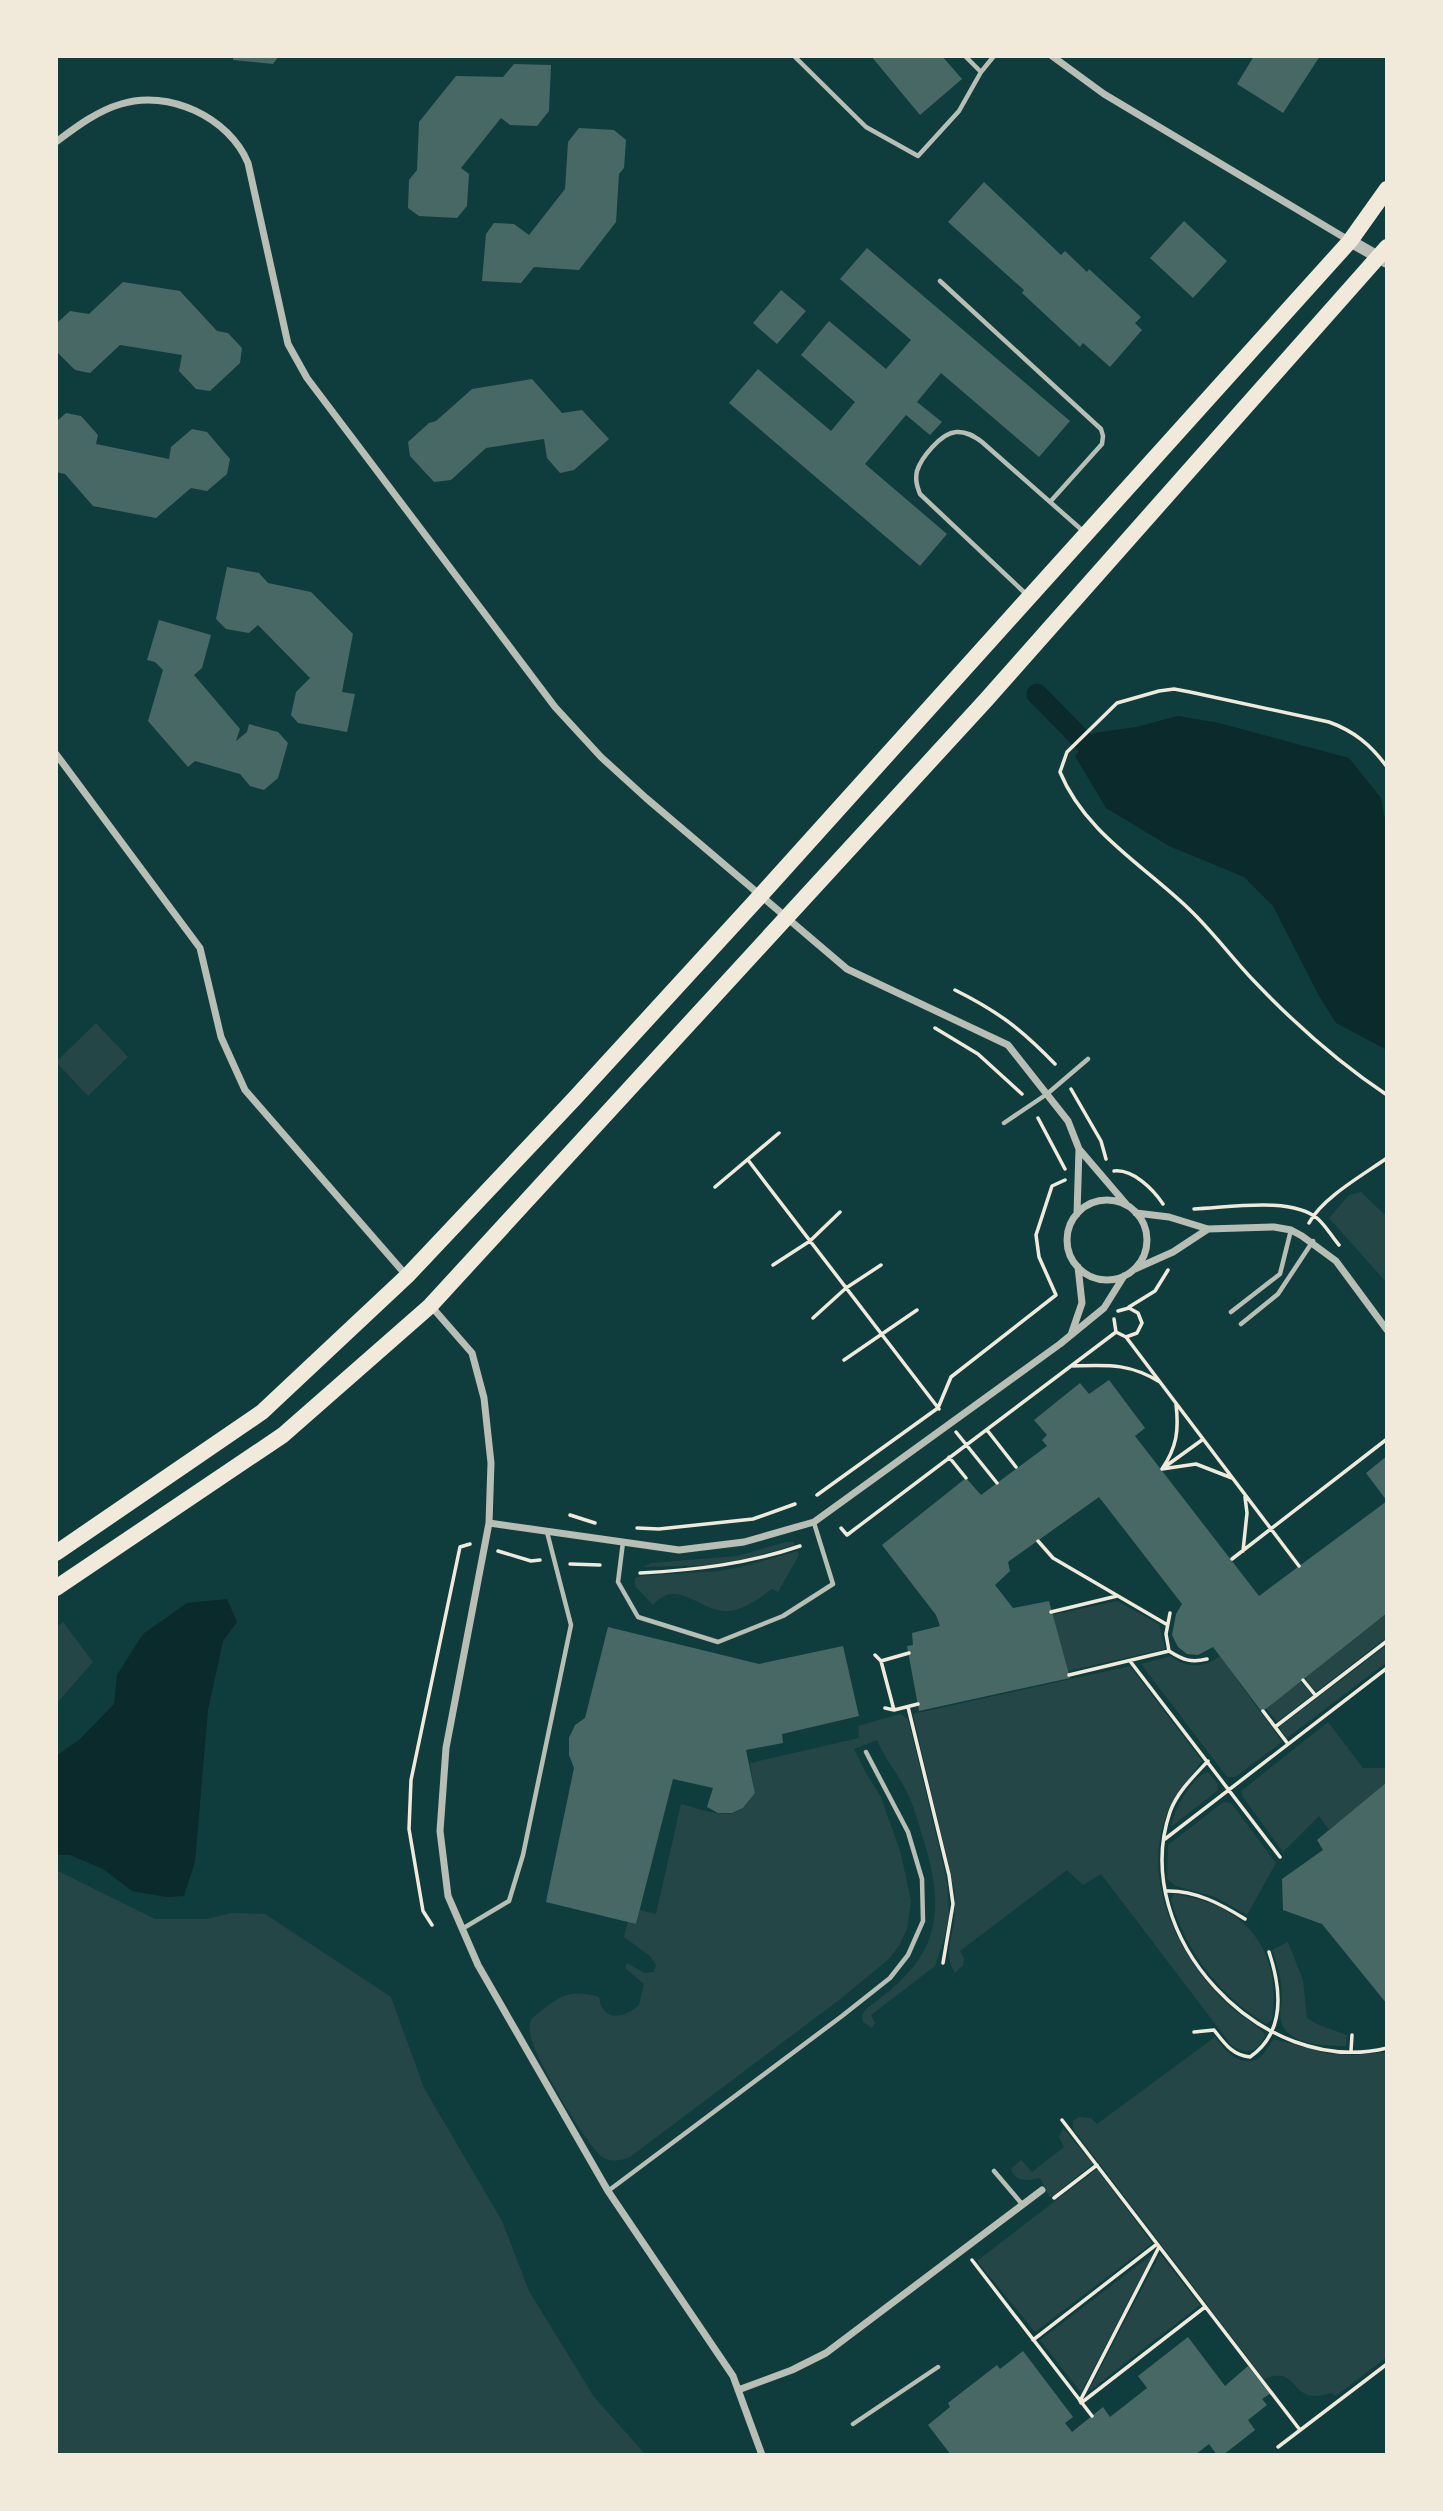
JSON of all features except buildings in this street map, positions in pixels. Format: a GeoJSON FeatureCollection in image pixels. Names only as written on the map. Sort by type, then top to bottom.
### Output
{"type":"FeatureCollection","features":[{"type":"Feature","properties":{"kind":"main road"},"geometry":{"type":"LineString","coordinates":[[56,1553],[262,1412],[407,1276],[574,1099],[1087,534],[1350,241],[1387,189]]}},
{"type":"Feature","properties":{"kind":"main road"},"geometry":{"type":"LineString","coordinates":[[56,1588],[283,1435],[430,1306],[986,700],[1384,256]]}},
{"type":"Feature","properties":{"kind":"street"},"geometry":{"type":"LineString","coordinates":[[1052,56],[1104,94],[1350,241],[1384,256]]}},
{"type":"Feature","properties":{"kind":"street"},"geometry":{"type":"LineString","coordinates":[[56,142],[79,125],[114,106],[125,102],[150,101],[175,105],[202,114],[220,125],[231,136],[244,152],[248,163],[288,344],[307,378],[555,707],[601,757],[847,969],[1008,1045],[1068,1121],[1079,1149],[1143,1223],[1146,1247],[1142,1259],[1134,1269]]}},
{"type":"Feature","properties":{"kind":"street"},"geometry":{"type":"LineString","coordinates":[[56,754],[200,948],[221,1037],[245,1090],[407,1276]]}},
{"type":"Feature","properties":{"kind":"street"},"geometry":{"type":"LineString","coordinates":[[1077,1214],[1079,1149]]}},
{"type":"Feature","properties":{"kind":"street"},"geometry":{"type":"LineString","coordinates":[[1071,1335],[1082,1303],[1078,1267],[1068,1247],[1070,1224],[1087,1205],[1100,1200],[1126,1204]]}},
{"type":"Feature","properties":{"kind":"street"},"geometry":{"type":"LineString","coordinates":[[1136,1213],[1169,1217],[1208,1229],[1274,1227],[1291,1230],[1312,1241],[1336,1261],[1387,1330]]}},
{"type":"Feature","properties":{"kind":"street"},"geometry":{"type":"LineString","coordinates":[[1078,1267],[1088,1275],[1112,1280],[1172,1252],[1208,1229]]}},
{"type":"Feature","properties":{"kind":"street"},"geometry":{"type":"LineString","coordinates":[[489,1523],[680,1550],[744,1542],[814,1522],[1071,1335],[1104,1308],[1124,1276]]}},
{"type":"Feature","properties":{"kind":"street"},"geometry":{"type":"LineString","coordinates":[[430,1306],[472,1353],[484,1398],[491,1463],[489,1523],[446,1748],[440,1831],[448,1896],[478,1965],[608,2191],[733,2376],[762,2455]]}},
{"type":"Feature","properties":{"kind":"street"},"geometry":{"type":"LineString","coordinates":[[738,2390],[792,2370],[826,2353],[1042,2190]]}},
{"type":"Feature","properties":{"kind":"lane"},"geometry":{"type":"LineString","coordinates":[[794,56],[866,127],[918,156],[959,111],[981,72],[994,56]]}},
{"type":"Feature","properties":{"kind":"lane"},"geometry":{"type":"LineString","coordinates":[[965,56],[981,72]]}},
{"type":"Feature","properties":{"kind":"lane"},"geometry":{"type":"LineString","coordinates":[[940,281],[1101,429],[1102,444],[1050,502]]}},
{"type":"Feature","properties":{"kind":"lane"},"geometry":{"type":"LineString","coordinates":[[1030,597],[920,494],[916,484],[917,472],[923,459],[948,433],[969,433],[1087,534]]}},
{"type":"Feature","properties":{"kind":"lane"},"geometry":{"type":"LineString","coordinates":[[1004,1123],[1047,1094],[1088,1059]]}},
{"type":"Feature","properties":{"kind":"lane"},"geometry":{"type":"LineString","coordinates":[[1231,1312],[1280,1274],[1291,1230]]}},
{"type":"Feature","properties":{"kind":"lane"},"geometry":{"type":"LineString","coordinates":[[1241,1324],[1279,1294],[1312,1241]]}},
{"type":"Feature","properties":{"kind":"lane"},"geometry":{"type":"LineString","coordinates":[[623,1542],[618,1582],[638,1617],[718,1643],[783,1616],[833,1584],[814,1522]]}},
{"type":"Feature","properties":{"kind":"lane"},"geometry":{"type":"LineString","coordinates":[[462,1929],[509,1901],[523,1855],[571,1625],[547,1531]]}},
{"type":"Feature","properties":{"kind":"lane"},"geometry":{"type":"LineString","coordinates":[[608,2191],[871,1993],[890,1978],[908,1955],[923,1921],[922,1879],[908,1832],[866,1752]]}},
{"type":"Feature","properties":{"kind":"lane"},"geometry":{"type":"LineString","coordinates":[[993,2171],[1023,2205]]}},
{"type":"Feature","properties":{"kind":"lane"},"geometry":{"type":"LineString","coordinates":[[853,2424],[938,2367]]}},
{"type":"Feature","properties":{"kind":"path"},"geometry":{"type":"LineString","coordinates":[[1387,767],[1365,741],[1348,729],[1329,722],[1174,689],[1146,693],[1116,703],[1067,752],[1060,772],[1079,807],[1107,839],[1190,910],[1288,1015],[1347,1066],[1387,1095]]}},
{"type":"Feature","properties":{"kind":"path"},"geometry":{"type":"LineString","coordinates":[[955,990],[992,1009],[1026,1035],[1055,1064]]}},
{"type":"Feature","properties":{"kind":"path"},"geometry":{"type":"LineString","coordinates":[[928,1023],[978,1054],[1022,1094]]}},
{"type":"Feature","properties":{"kind":"path"},"geometry":{"type":"LineString","coordinates":[[1072,1089],[1101,1141],[1106,1162]]}},
{"type":"Feature","properties":{"kind":"path"},"geometry":{"type":"LineString","coordinates":[[1038,1118],[1069,1179],[1052,1186],[1036,1235],[1039,1257],[1056,1295],[1064,1298]]}},
{"type":"Feature","properties":{"kind":"path"},"geometry":{"type":"LineString","coordinates":[[715,1186],[779,1133]]}},
{"type":"Feature","properties":{"kind":"path"},"geometry":{"type":"LineString","coordinates":[[1313,1215],[1347,1186],[1387,1158]]}},
{"type":"Feature","properties":{"kind":"path"},"geometry":{"type":"LineString","coordinates":[[748,1160],[997,1483]]}},
{"type":"Feature","properties":{"kind":"path"},"geometry":{"type":"LineString","coordinates":[[1109,1172],[1123,1170],[1157,1194],[1164,1206]]}},
{"type":"Feature","properties":{"kind":"path"},"geometry":{"type":"LineString","coordinates":[[773,1265],[810,1241],[841,1212]]}},
{"type":"Feature","properties":{"kind":"path"},"geometry":{"type":"LineString","coordinates":[[1170,1261],[1167,1274],[1155,1291],[1129,1308],[1118,1311],[1113,1321],[1116,1332],[1126,1337],[1299,1566]]}},
{"type":"Feature","properties":{"kind":"path"},"geometry":{"type":"LineString","coordinates":[[813,1318],[846,1288],[881,1265]]}},
{"type":"Feature","properties":{"kind":"path"},"geometry":{"type":"LineString","coordinates":[[817,1495],[938,1408],[951,1377],[1056,1295]]}},
{"type":"Feature","properties":{"kind":"path"},"geometry":{"type":"LineString","coordinates":[[1126,1337],[1137,1333],[1142,1323],[1138,1312],[1129,1308]]}},
{"type":"Feature","properties":{"kind":"path"},"geometry":{"type":"LineString","coordinates":[[844,1360],[917,1310]]}},
{"type":"Feature","properties":{"kind":"path"},"geometry":{"type":"LineString","coordinates":[[841,1528],[847,1535],[1116,1332]]}},
{"type":"Feature","properties":{"kind":"path"},"geometry":{"type":"LineString","coordinates":[[1071,1366],[1126,1366],[1161,1384]]}},
{"type":"Feature","properties":{"kind":"path"},"geometry":{"type":"LineString","coordinates":[[1162,1469],[1172,1454],[1177,1437],[1175,1402]]}},
{"type":"Feature","properties":{"kind":"path"},"geometry":{"type":"LineString","coordinates":[[987,1430],[1016,1467]]}},
{"type":"Feature","properties":{"kind":"path"},"geometry":{"type":"LineString","coordinates":[[1162,1469],[1203,1439]]}},
{"type":"Feature","properties":{"kind":"path"},"geometry":{"type":"LineString","coordinates":[[1232,1559],[1387,1439]]}},
{"type":"Feature","properties":{"kind":"path"},"geometry":{"type":"LineString","coordinates":[[949,1457],[966,1478]]}},
{"type":"Feature","properties":{"kind":"path"},"geometry":{"type":"LineString","coordinates":[[1162,1469],[1196,1464],[1232,1478]]}},
{"type":"Feature","properties":{"kind":"path"},"geometry":{"type":"LineString","coordinates":[[1242,1550],[1247,1513],[1245,1495]]}},
{"type":"Feature","properties":{"kind":"path"},"geometry":{"type":"LineString","coordinates":[[636,1528],[659,1530],[754,1519],[795,1504]]}},
{"type":"Feature","properties":{"kind":"path"},"geometry":{"type":"LineString","coordinates":[[570,1515],[605,1525]]}},
{"type":"Feature","properties":{"kind":"path"},"geometry":{"type":"LineString","coordinates":[[1038,1541],[1053,1558],[1167,1624]]}},
{"type":"Feature","properties":{"kind":"path"},"geometry":{"type":"LineString","coordinates":[[640,1573],[698,1570],[741,1563],[800,1546]]}},
{"type":"Feature","properties":{"kind":"path"},"geometry":{"type":"LineString","coordinates":[[570,1564],[600,1565]]}},
{"type":"Feature","properties":{"kind":"path"},"geometry":{"type":"LineString","coordinates":[[1051,1612],[1118,1596]]}},
{"type":"Feature","properties":{"kind":"path"},"geometry":{"type":"LineString","coordinates":[[1169,1651],[1166,1634],[1170,1614]]}},
{"type":"Feature","properties":{"kind":"path"},"geometry":{"type":"LineString","coordinates":[[1275,1727],[1387,1641]]}},
{"type":"Feature","properties":{"kind":"path"},"geometry":{"type":"LineString","coordinates":[[1069,1675],[1169,1651],[1184,1660],[1196,1662],[1207,1659]]}},
{"type":"Feature","properties":{"kind":"path"},"geometry":{"type":"LineString","coordinates":[[881,1661],[909,1653]]}},
{"type":"Feature","properties":{"kind":"path"},"geometry":{"type":"LineString","coordinates":[[875,1654],[881,1661],[894,1710]]}},
{"type":"Feature","properties":{"kind":"path"},"geometry":{"type":"LineString","coordinates":[[1130,1661],[1280,1857]]}},
{"type":"Feature","properties":{"kind":"path"},"geometry":{"type":"LineString","coordinates":[[1163,1840],[1387,1668]]}},
{"type":"Feature","properties":{"kind":"path"},"geometry":{"type":"LineString","coordinates":[[1303,1680],[1316,1696]]}},
{"type":"Feature","properties":{"kind":"path"},"geometry":{"type":"LineString","coordinates":[[885,1708],[894,1710],[918,1704]]}},
{"type":"Feature","properties":{"kind":"path"},"geometry":{"type":"LineString","coordinates":[[908,1707],[949,1875],[953,1904],[943,1963]]}},
{"type":"Feature","properties":{"kind":"path"},"geometry":{"type":"LineString","coordinates":[[1263,1711],[1288,1744]]}},
{"type":"Feature","properties":{"kind":"path"},"geometry":{"type":"LineString","coordinates":[[1208,1761],[1189,1780],[1170,1810],[1163,1840],[1161,1877],[1173,1917],[1190,1953],[1228,2001],[1272,2032],[1318,2049],[1351,2052],[1387,2048]]}},
{"type":"Feature","properties":{"kind":"path"},"geometry":{"type":"LineString","coordinates":[[1166,1891],[1174,1890],[1220,1903],[1245,1919]]}},
{"type":"Feature","properties":{"kind":"path"},"geometry":{"type":"LineString","coordinates":[[1195,2032],[1214,2030],[1233,2052],[1250,2057],[1259,2051],[1276,2021],[1278,1987],[1269,1952]]}},
{"type":"Feature","properties":{"kind":"path"},"geometry":{"type":"LineString","coordinates":[[1351,2052],[1352,2035]]}},
{"type":"Feature","properties":{"kind":"path"},"geometry":{"type":"LineString","coordinates":[[1062,2120],[1300,2430]]}},
{"type":"Feature","properties":{"kind":"path"},"geometry":{"type":"LineString","coordinates":[[1033,2340],[1158,2246]]}},
{"type":"Feature","properties":{"kind":"path"},"geometry":{"type":"LineString","coordinates":[[1081,2402],[1158,2246]]}},
{"type":"Feature","properties":{"kind":"path"},"geometry":{"type":"LineString","coordinates":[[964,2250],[1092,2416]]}},
{"type":"Feature","properties":{"kind":"path"},"geometry":{"type":"LineString","coordinates":[[1081,2402],[1205,2307]]}},
{"type":"Feature","properties":{"kind":"path"},"geometry":{"type":"LineString","coordinates":[[1278,2448],[1387,2364]]}},
{"type":"Feature","properties":{"kind":"shaded area"},"geometry":{"type":"Polygon","coordinates":[[[1178,716],[1219,723],[1349,758],[1381,798],[1387,830],[1387,1050],[1336,1023],[1319,996],[1273,906],[1244,877],[1169,846],[1106,808],[1075,756],[1094,733],[1136,727],[1178,716]]]}},
{"type":"Feature","properties":{"kind":"shaded area"},"geometry":{"type":"Polygon","coordinates":[[[96,1023],[128,1057],[88,1096],[56,1062],[96,1023]]]}},
{"type":"Feature","properties":{"kind":"shaded area"},"geometry":{"type":"Polygon","coordinates":[[[1361,1192],[1387,1217],[1387,1283],[1329,1218],[1349,1195],[1361,1192]]]}},
{"type":"Feature","properties":{"kind":"shaded area"},"geometry":{"type":"Polygon","coordinates":[[[794,1542],[794,1545],[744,1560],[714,1565],[643,1567],[652,1563],[737,1556],[794,1542]]]}},
{"type":"Feature","properties":{"kind":"shaded area"},"geometry":{"type":"Polygon","coordinates":[[[798,1551],[799,1555],[778,1592],[772,1589],[736,1610],[714,1609],[688,1597],[671,1594],[662,1597],[653,1605],[635,1586],[635,1578],[641,1576],[718,1571],[798,1551]]]}},
{"type":"Feature","properties":{"kind":"shaded area"},"geometry":{"type":"Polygon","coordinates":[[[227,1599],[237,1622],[223,1641],[208,1710],[195,1862],[184,1896],[166,1897],[132,1891],[103,1869],[70,1855],[56,1855],[56,1756],[80,1739],[114,1704],[117,1675],[143,1634],[187,1603],[227,1599]]]}},
{"type":"Feature","properties":{"kind":"shaded area"},"geometry":{"type":"Polygon","coordinates":[[[1117,1601],[1159,1624],[1165,1649],[1068,1671],[1052,1615],[1117,1601]]]}},
{"type":"Feature","properties":{"kind":"shaded area"},"geometry":{"type":"Polygon","coordinates":[[[1387,1613],[1387,1637],[1316,1692],[1305,1678],[1387,1613]]]}},
{"type":"Feature","properties":{"kind":"shaded area"},"geometry":{"type":"Polygon","coordinates":[[[63,1622],[93,1662],[56,1704],[56,1627],[63,1622]]]}},
{"type":"Feature","properties":{"kind":"shaded area"},"geometry":{"type":"Polygon","coordinates":[[[1387,1645],[1387,1662],[1287,1738],[1279,1727],[1387,1645]]]}},
{"type":"Feature","properties":{"kind":"shaded area"},"geometry":{"type":"Polygon","coordinates":[[[1170,1656],[1189,1665],[1201,1665],[1220,1656],[1282,1742],[1235,1777],[1227,1777],[1141,1664],[1170,1656]]]}},
{"type":"Feature","properties":{"kind":"shaded area"},"geometry":{"type":"Polygon","coordinates":[[[1130,1666],[1202,1761],[1174,1798],[1162,1830],[1158,1857],[1166,1909],[1176,1934],[1205,1980],[1233,2009],[1265,2034],[1253,2050],[1243,2051],[1232,2046],[1101,1874],[1083,1885],[1067,1870],[960,1951],[964,1958],[963,1965],[955,1973],[950,1960],[955,1893],[913,1714],[1130,1666]]]}},
{"type":"Feature","properties":{"kind":"shaded area"},"geometry":{"type":"Polygon","coordinates":[[[1300,1681],[1312,1695],[1277,1722],[1266,1708],[1300,1681]]]}},
{"type":"Feature","properties":{"kind":"shaded area"},"geometry":{"type":"Polygon","coordinates":[[[900,1714],[908,1719],[947,1880],[949,1917],[935,1966],[871,2015],[875,2023],[872,2028],[863,2022],[862,2015],[866,2009],[906,1975],[919,1958],[929,1940],[934,1921],[935,1900],[926,1848],[903,1785],[877,1740],[854,1749],[881,1797],[901,1854],[911,1901],[907,1929],[900,1944],[889,1959],[839,2000],[630,2157],[617,2160],[604,2158],[577,2125],[539,2059],[530,2034],[532,2018],[555,2000],[578,1993],[599,1997],[604,2011],[614,2016],[627,2013],[639,2005],[644,1984],[625,1968],[627,1963],[644,1973],[654,1972],[656,1965],[650,1956],[624,1937],[628,1922],[636,1924],[640,1910],[656,1914],[681,1804],[713,1813],[737,1811],[745,1806],[755,1793],[750,1763],[859,1738],[858,1726],[900,1714]]]}},
{"type":"Feature","properties":{"kind":"shaded area"},"geometry":{"type":"Polygon","coordinates":[[[1328,1722],[1363,1768],[1387,1768],[1387,1782],[1329,1830],[1319,1816],[1283,1852],[1241,1791],[1328,1722]]]}},
{"type":"Feature","properties":{"kind":"shaded area"},"geometry":{"type":"Polygon","coordinates":[[[1208,1772],[1218,1784],[1217,1791],[1171,1827],[1185,1795],[1196,1780],[1208,1772]]]}},
{"type":"Feature","properties":{"kind":"shaded area"},"geometry":{"type":"Polygon","coordinates":[[[1226,1802],[1232,1804],[1276,1863],[1247,1915],[1215,1897],[1176,1886],[1167,1879],[1168,1845],[1226,1802]]]}},
{"type":"Feature","properties":{"kind":"shaded area"},"geometry":{"type":"Polygon","coordinates":[[[56,1870],[155,1919],[207,1919],[231,1913],[265,1914],[391,1997],[424,2088],[502,2221],[529,2291],[594,2397],[646,2455],[56,2455],[56,1870]]]}},
{"type":"Feature","properties":{"kind":"shaded area"},"geometry":{"type":"Polygon","coordinates":[[[1174,1894],[1199,1899],[1221,1908],[1239,1919],[1253,1934],[1264,1951],[1271,1971],[1274,1994],[1272,2020],[1266,2024],[1249,2013],[1219,1986],[1206,1970],[1185,1937],[1177,1918],[1171,1899],[1174,1894]]]}},
{"type":"Feature","properties":{"kind":"shaded area"},"geometry":{"type":"Polygon","coordinates":[[[1288,1942],[1303,1980],[1307,2018],[1347,2035],[1346,2046],[1308,2042],[1290,2035],[1284,2028],[1280,2017],[1280,1980],[1272,1950],[1288,1942]]]}},
{"type":"Feature","properties":{"kind":"shaded area"},"geometry":{"type":"Polygon","coordinates":[[[1215,2037],[1228,2052],[1246,2061],[1259,2058],[1274,2039],[1330,2054],[1387,2052],[1387,2357],[1336,2396],[1331,2393],[1307,2395],[1284,2377],[1264,2379],[1073,2129],[1073,2121],[1079,2117],[1091,2118],[1097,2124],[1215,2037]]]}},
{"type":"Feature","properties":{"kind":"shaded area"},"geometry":{"type":"Polygon","coordinates":[[[1063,2128],[1093,2164],[1050,2198],[1040,2178],[1019,2178],[1011,2169],[1021,2160],[1032,2172],[1064,2147],[1059,2137],[1063,2128]]]}},
{"type":"Feature","properties":{"kind":"shaded area"},"geometry":{"type":"Polygon","coordinates":[[[1097,2169],[1152,2243],[1035,2332],[977,2261],[1097,2169]]]}},
{"type":"Feature","properties":{"kind":"shaded area"},"geometry":{"type":"Polygon","coordinates":[[[1153,2254],[1081,2393],[1040,2340],[1153,2254]]]}},
{"type":"Feature","properties":{"kind":"shaded area"},"geometry":{"type":"Polygon","coordinates":[[[1160,2254],[1200,2305],[1088,2392],[1160,2254]]]}},
{"type":"Feature","properties":{"kind":"waterway"},"geometry":{"type":"LineString","coordinates":[[1037,694],[1085,743]]}}]}
